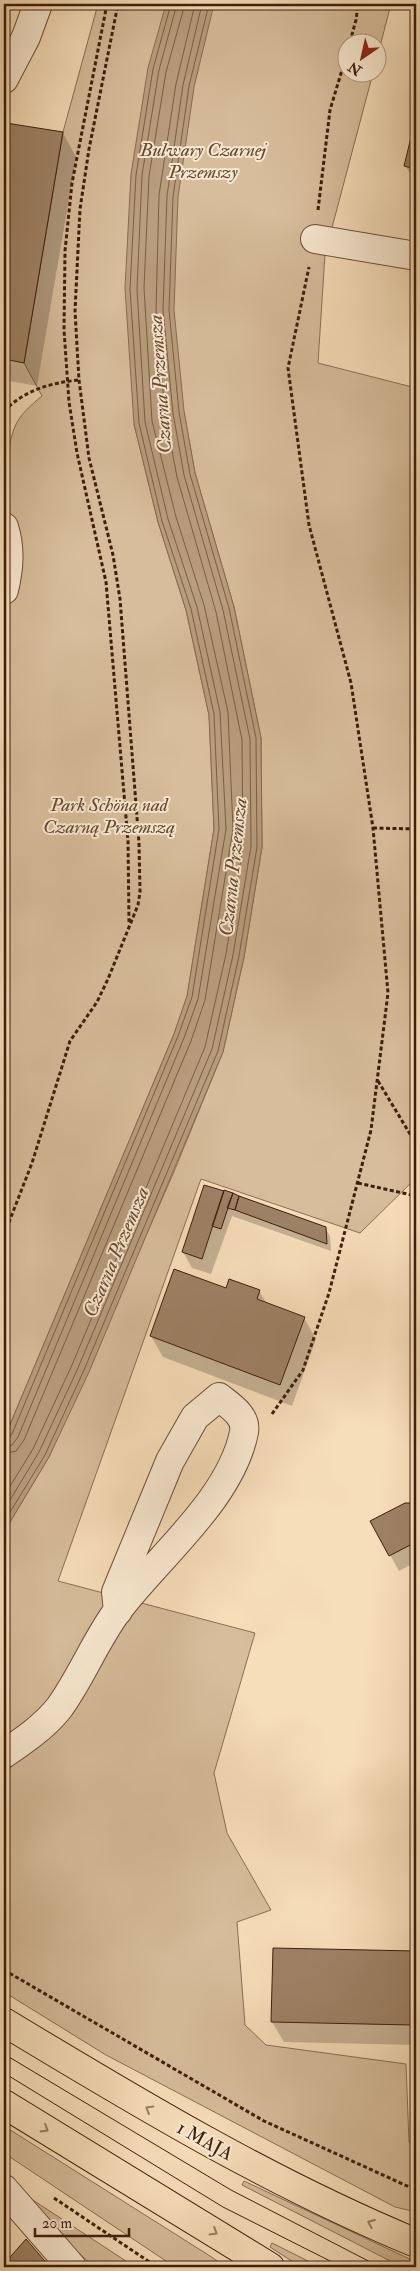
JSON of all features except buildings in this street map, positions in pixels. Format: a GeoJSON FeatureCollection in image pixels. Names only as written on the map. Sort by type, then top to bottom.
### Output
{"type":"FeatureCollection","features":[{"type":"Feature","properties":{"kind":"main road","name":"1 MAJA"},"geometry":{"type":"LineString","coordinates":[[4,2022],[163,2118],[254,2168],[338,2209],[416,2243]]}},
{"type":"Feature","properties":{"kind":"main road"},"geometry":{"type":"LineString","coordinates":[[4,2104],[270,2267]]}},
{"type":"Feature","properties":{"kind":"street"},"geometry":{"type":"LineString","coordinates":[[4,79],[26,38],[38,4]]}},
{"type":"Feature","properties":{"kind":"street"},"geometry":{"type":"LineString","coordinates":[[315,239],[416,256]]}},
{"type":"Feature","properties":{"kind":"street"},"geometry":{"type":"LineString","coordinates":[[4,527],[7,538],[9,568],[4,590]]}},
{"type":"Feature","properties":{"kind":"street"},"geometry":{"type":"LineString","coordinates":[[4,1754],[36,1732],[59,1708],[118,1611],[182,1539],[234,1462],[244,1430],[238,1412],[219,1398],[195,1417],[170,1461],[116,1592],[118,1611]]}},
{"type":"Feature","properties":{"kind":"street"},"geometry":{"type":"LineString","coordinates":[[4,2189],[72,2267]]}},
{"type":"Feature","properties":{"kind":"path"},"geometry":{"type":"LineString","coordinates":[[107,4],[78,147],[67,224],[64,330],[68,381],[81,474],[106,582],[128,841],[130,906],[128,928]]}},
{"type":"Feature","properties":{"kind":"path"},"geometry":{"type":"LineString","coordinates":[[4,1235],[32,1163],[70,1041],[104,987],[138,905],[141,865],[120,599],[113,554],[89,458],[79,380],[75,312],[77,235],[89,149],[118,4]]}},
{"type":"Feature","properties":{"kind":"path"},"geometry":{"type":"LineString","coordinates":[[353,32],[358,4]]}},
{"type":"Feature","properties":{"kind":"path"},"geometry":{"type":"LineString","coordinates":[[267,1422],[304,1370],[329,1293],[371,1130],[388,993],[372,828],[351,683],[310,525],[288,368],[315,239],[330,110],[338,82]]}},
{"type":"Feature","properties":{"kind":"path"},"geometry":{"type":"LineString","coordinates":[[4,411],[23,394],[68,381],[79,380]]}},
{"type":"Feature","properties":{"kind":"path"},"geometry":{"type":"LineString","coordinates":[[372,828],[416,829]]}},
{"type":"Feature","properties":{"kind":"path"},"geometry":{"type":"LineString","coordinates":[[377,1080],[416,1144]]}},
{"type":"Feature","properties":{"kind":"path"},"geometry":{"type":"LineString","coordinates":[[358,1182],[416,1196]]}},
{"type":"Feature","properties":{"kind":"path"},"geometry":{"type":"LineString","coordinates":[[4,1970],[264,2120],[416,2190]]}},
{"type":"Feature","properties":{"kind":"path"},"geometry":{"type":"LineString","coordinates":[[52,2197],[157,2267]]}},
{"type":"Feature","properties":{"kind":"green space"},"geometry":{"type":"Polygon","coordinates":[[[98,4],[391,4],[384,32],[338,32],[338,82],[371,82],[325,254],[318,363],[416,388],[416,1178],[360,1233],[201,1179],[58,1581],[255,1633],[214,1773],[227,1833],[271,1910],[237,1922],[245,2025],[266,2045],[406,2064],[409,2142],[416,2144],[416,2212],[395,2207],[106,2055],[4,1992],[4,1532],[49,1457],[173,1174],[223,1052],[244,957],[262,847],[261,738],[234,607],[195,473],[184,412],[134,424],[158,522],[186,610],[209,715],[214,829],[187,997],[174,1034],[4,1439],[4,507],[7,505],[8,457],[14,429],[22,415],[42,396],[24,363],[63,132],[98,4]]]}},
{"type":"Feature","properties":{"kind":"green space"},"geometry":{"type":"Polygon","coordinates":[[[4,2126],[226,2267],[175,2267],[4,2153],[4,2126]]]}},
{"type":"Feature","properties":{"kind":"green space"},"geometry":{"type":"Polygon","coordinates":[[[244,2181],[416,2262],[416,2267],[402,2267],[242,2185],[244,2181]]]}},
{"type":"Feature","properties":{"kind":"green space"},"geometry":{"type":"Polygon","coordinates":[[[16,2189],[135,2267],[94,2267],[20,2199],[16,2189]]]}},
{"type":"Feature","properties":{"kind":"green space"},"geometry":{"type":"Polygon","coordinates":[[[272,2243],[320,2267],[301,2267],[270,2247],[272,2243]]]}},
{"type":"Feature","properties":{"kind":"water","name":"Czarna Przemsza"},"geometry":{"type":"Polygon","coordinates":[[[166,4],[214,4],[194,87],[178,197],[174,310],[184,411],[195,473],[234,607],[261,738],[262,847],[244,957],[223,1052],[89,1372],[49,1457],[4,1532],[4,1439],[174,1034],[187,996],[214,829],[209,715],[186,610],[158,522],[134,424],[125,288],[131,174],[148,68],[166,4]]]}},
{"type":"Feature","properties":{"kind":"tram line"},"geometry":{"type":"LineString","coordinates":[[4,2054],[231,2190],[380,2267]]}},
{"type":"Feature","properties":{"kind":"tram line"},"geometry":{"type":"LineString","coordinates":[[4,2073],[223,2207],[342,2267]]}},
{"type":"Feature","properties":{"kind":"park label","name":"Bulwary Czarnej Przemszy"},"geometry":{"type":"Point","coordinates":[203,161]}},
{"type":"Feature","properties":{"kind":"park label","name":"Park Schöna nad Czarną Przemszą"},"geometry":{"type":"Point","coordinates":[109,816]}}]}
